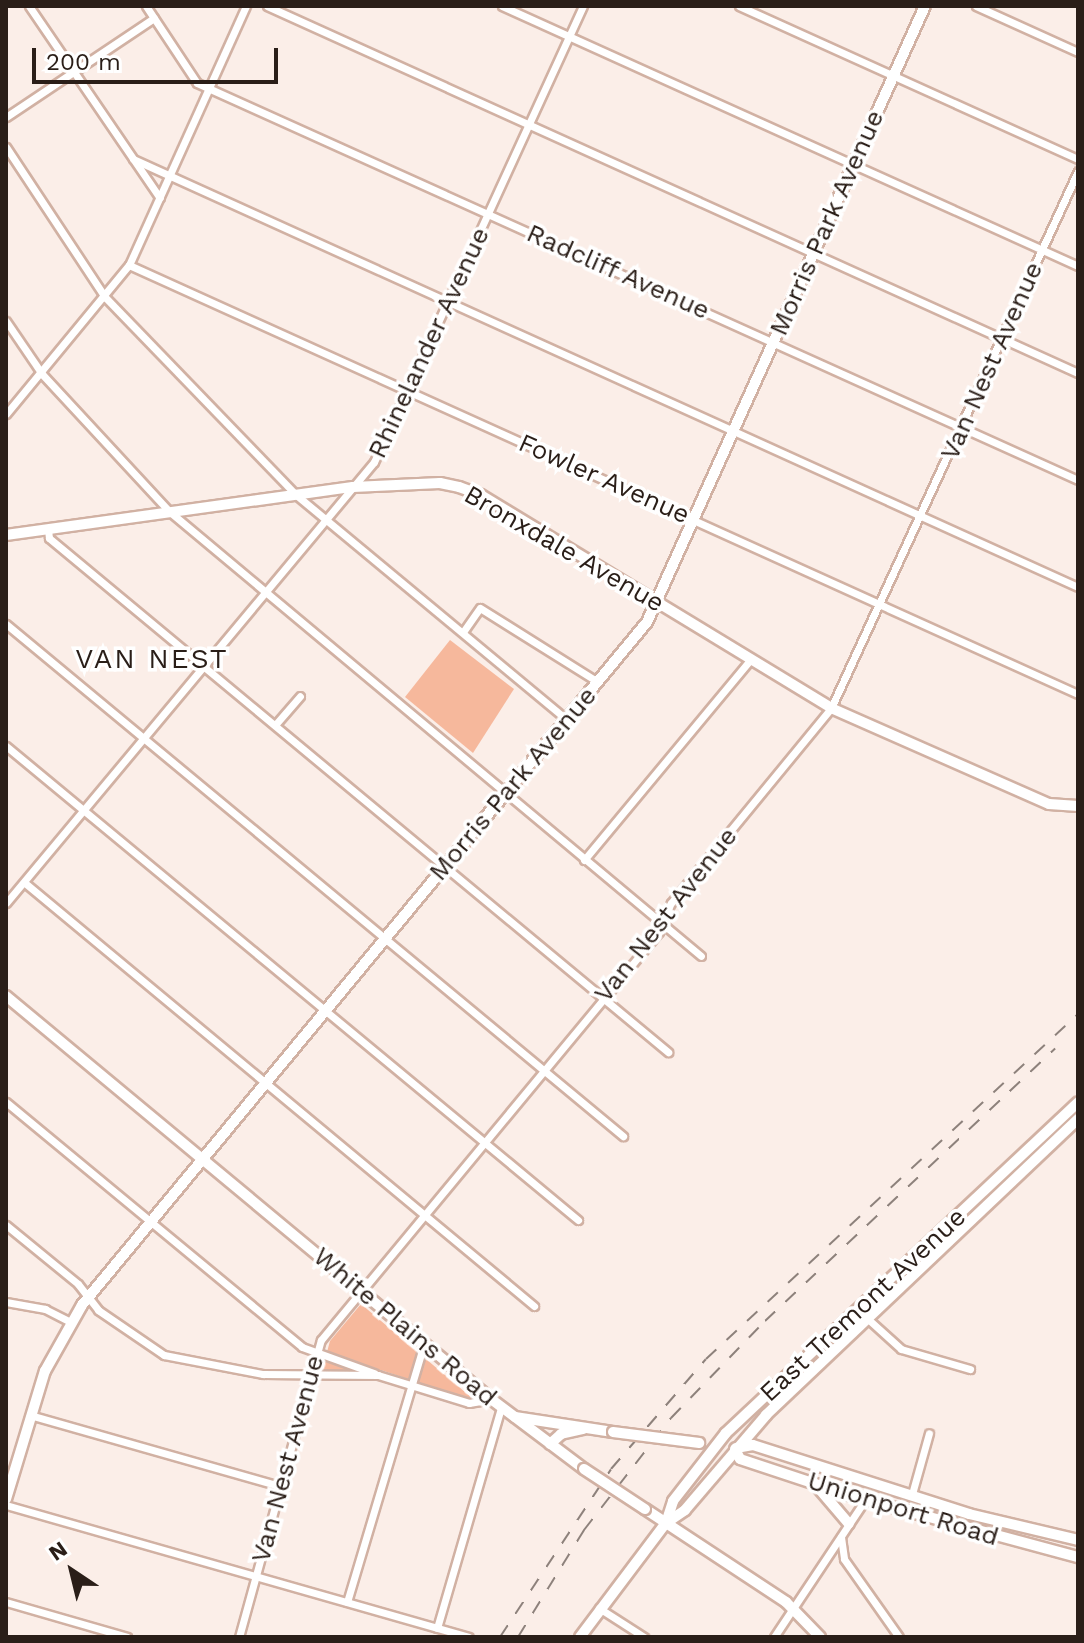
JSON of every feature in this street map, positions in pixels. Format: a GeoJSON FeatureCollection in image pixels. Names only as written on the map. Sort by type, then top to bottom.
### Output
{"type":"FeatureCollection","features":[{"type":"Feature","properties":{"kind":"main road","name":"Morris Park Avenue"},"geometry":{"type":"LineString","coordinates":[[6,1502],[48,1362],[88,1297],[641,631],[925,6]]}},
{"type":"Feature","properties":{"kind":"main road","name":"Bronxdale Avenue"},"geometry":{"type":"LineString","coordinates":[[6,535],[353,487],[440,483],[481,495],[831,708],[1049,804],[1078,806]]}},
{"type":"Feature","properties":{"kind":"main road","name":"White Plains Road"},"geometry":{"type":"LineString","coordinates":[[6,996],[513,1417],[584,1469],[794,1608],[820,1637]]}},
{"type":"Feature","properties":{"kind":"main road","name":"East Tremont Avenue"},"geometry":{"type":"LineString","coordinates":[[1017,1168],[1078,1102]]}},
{"type":"Feature","properties":{"kind":"main road","name":"East Tremont Avenue"},"geometry":{"type":"LineString","coordinates":[[666,1523],[673,1501],[716,1446],[862,1315],[1017,1168],[1078,1119]]}},
{"type":"Feature","properties":{"kind":"main road"},"geometry":{"type":"LineString","coordinates":[[1054,1125],[1062,1133]]}},
{"type":"Feature","properties":{"kind":"main road","name":"East Tremont Avenue"},"geometry":{"type":"LineString","coordinates":[[580,1637],[666,1523],[685,1510],[735,1449],[862,1315]]}},
{"type":"Feature","properties":{"kind":"main road","name":"Unionport Road"},"geometry":{"type":"LineString","coordinates":[[513,1417],[554,1419],[586,1428],[735,1449],[753,1445],[1039,1534],[1078,1540]]}},
{"type":"Feature","properties":{"kind":"main road"},"geometry":{"type":"LineString","coordinates":[[550,1444],[561,1434],[586,1428]]}},
{"type":"Feature","properties":{"kind":"main road","name":"Unionport Road"},"geometry":{"type":"LineString","coordinates":[[735,1449],[740,1459],[865,1500],[1036,1549],[1078,1557]]}},
{"type":"Feature","properties":{"kind":"main road"},"geometry":{"type":"LineString","coordinates":[[814,1482],[849,1524]]}},
{"type":"Feature","properties":{"kind":"main road"},"geometry":{"type":"LineString","coordinates":[[1036,1549],[1039,1534]]}},
{"type":"Feature","properties":{"kind":"street"},"geometry":{"type":"LineString","coordinates":[[29,6],[160,198]]}},
{"type":"Feature","properties":{"kind":"street","name":"Radcliff Avenue"},"geometry":{"type":"LineString","coordinates":[[146,6],[197,83],[210,86],[1078,480]]}},
{"type":"Feature","properties":{"kind":"street"},"geometry":{"type":"LineString","coordinates":[[6,414],[129,265],[246,6]]}},
{"type":"Feature","properties":{"kind":"street"},"geometry":{"type":"LineString","coordinates":[[267,6],[1078,373]]}},
{"type":"Feature","properties":{"kind":"street"},"geometry":{"type":"LineString","coordinates":[[502,6],[1078,266]]}},
{"type":"Feature","properties":{"kind":"street","name":"Rhinelander Avenue"},"geometry":{"type":"LineString","coordinates":[[6,903],[374,462],[583,6]]}},
{"type":"Feature","properties":{"kind":"street"},"geometry":{"type":"LineString","coordinates":[[739,6],[1078,159]]}},
{"type":"Feature","properties":{"kind":"street"},"geometry":{"type":"LineString","coordinates":[[976,6],[1078,52]]}},
{"type":"Feature","properties":{"kind":"street"},"geometry":{"type":"LineString","coordinates":[[6,117],[154,18]]}},
{"type":"Feature","properties":{"kind":"street"},"geometry":{"type":"LineString","coordinates":[[6,147],[105,297],[295,494],[567,720]]}},
{"type":"Feature","properties":{"kind":"street"},"geometry":{"type":"LineString","coordinates":[[133,159],[1078,587]]}},
{"type":"Feature","properties":{"kind":"street","name":"Van Nest Avenue"},"geometry":{"type":"LineString","coordinates":[[239,1637],[323,1335],[603,998],[662,925],[673,900],[831,708],[923,516],[1078,171]]}},
{"type":"Feature","properties":{"kind":"street","name":"Fowler Avenue"},"geometry":{"type":"LineString","coordinates":[[129,265],[1078,694]]}},
{"type":"Feature","properties":{"kind":"street"},"geometry":{"type":"LineString","coordinates":[[6,321],[42,374],[170,512],[263,593],[701,956]]}},
{"type":"Feature","properties":{"kind":"street"},"geometry":{"type":"LineString","coordinates":[[48,529],[49,538],[668,1052]]}},
{"type":"Feature","properties":{"kind":"street"},"geometry":{"type":"LineString","coordinates":[[463,632],[480,608],[598,682]]}},
{"type":"Feature","properties":{"kind":"street"},"geometry":{"type":"LineString","coordinates":[[6,624],[623,1136]]}},
{"type":"Feature","properties":{"kind":"street"},"geometry":{"type":"LineString","coordinates":[[584,860],[751,659]]}},
{"type":"Feature","properties":{"kind":"street"},"geometry":{"type":"LineString","coordinates":[[275,725],[300,696]]}},
{"type":"Feature","properties":{"kind":"street"},"geometry":{"type":"LineString","coordinates":[[6,746],[578,1220]]}},
{"type":"Feature","properties":{"kind":"street"},"geometry":{"type":"LineString","coordinates":[[25,883],[534,1306]]}},
{"type":"Feature","properties":{"kind":"street"},"geometry":{"type":"LineString","coordinates":[[6,1102],[316,1354],[473,1403],[491,1399]]}},
{"type":"Feature","properties":{"kind":"street"},"geometry":{"type":"LineString","coordinates":[[6,1225],[88,1297],[98,1310],[164,1355],[256,1373],[378,1375]]}},
{"type":"Feature","properties":{"kind":"street"},"geometry":{"type":"LineString","coordinates":[[6,1302],[45,1309],[71,1322]]}},
{"type":"Feature","properties":{"kind":"street"},"geometry":{"type":"LineString","coordinates":[[862,1315],[901,1349],[970,1369]]}},
{"type":"Feature","properties":{"kind":"street"},"geometry":{"type":"LineString","coordinates":[[347,1602],[408,1383],[424,1343]]}},
{"type":"Feature","properties":{"kind":"street"},"geometry":{"type":"LineString","coordinates":[[437,1628],[501,1407]]}},
{"type":"Feature","properties":{"kind":"street"},"geometry":{"type":"LineString","coordinates":[[30,1415],[282,1487]]}},
{"type":"Feature","properties":{"kind":"street"},"geometry":{"type":"LineString","coordinates":[[912,1494],[929,1433]]}},
{"type":"Feature","properties":{"kind":"street"},"geometry":{"type":"LineString","coordinates":[[774,1637],[865,1500]]}},
{"type":"Feature","properties":{"kind":"street"},"geometry":{"type":"LineString","coordinates":[[6,1502],[469,1637]]}},
{"type":"Feature","properties":{"kind":"street"},"geometry":{"type":"LineString","coordinates":[[842,1535],[844,1559],[899,1637]]}},
{"type":"Feature","properties":{"kind":"street"},"geometry":{"type":"LineString","coordinates":[[6,1602],[127,1637]]}},
{"type":"Feature","properties":{"kind":"street"},"geometry":{"type":"LineString","coordinates":[[599,1608],[644,1637]]}},
{"type":"Feature","properties":{"kind":"shaded area"},"geometry":{"type":"Polygon","coordinates":[[[450,640],[514,689],[473,753],[405,697],[450,640]]]}},
{"type":"Feature","properties":{"kind":"shaded area"},"geometry":{"type":"Polygon","coordinates":[[[361,1304],[471,1400],[381,1370],[322,1370],[330,1341],[361,1304]]]}},
{"type":"Feature","properties":{"kind":"railway"},"geometry":{"type":"LineString","coordinates":[[500,1637],[611,1469],[706,1359],[1078,1014]]}},
{"type":"Feature","properties":{"kind":"railway"},"geometry":{"type":"LineString","coordinates":[[518,1637],[584,1530],[671,1418],[765,1321],[1055,1049]]}},
{"type":"Feature","properties":{"kind":"district","name":"VAN NEST"},"geometry":{"type":"Point","coordinates":[152,659]}}]}
